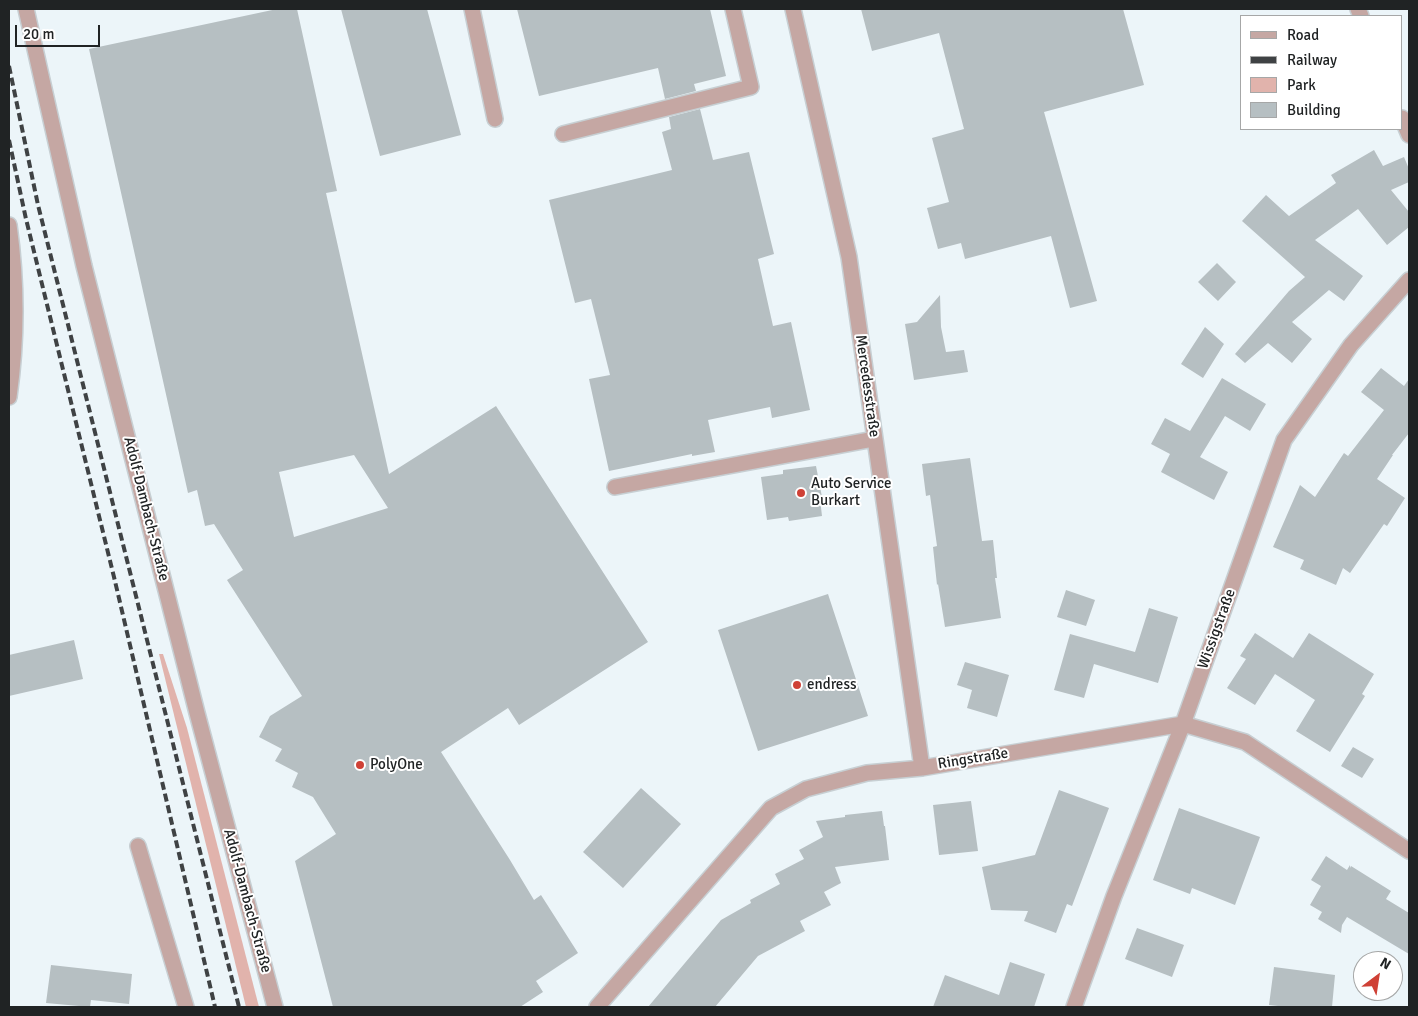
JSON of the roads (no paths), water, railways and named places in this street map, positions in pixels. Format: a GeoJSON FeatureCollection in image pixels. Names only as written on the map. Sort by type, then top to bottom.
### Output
{"type":"FeatureCollection","features":[{"type":"Feature","properties":{"kind":"street","name":"Adolf-Dambach-Straße"},"geometry":{"type":"LineString","coordinates":[[26,9],[84,266],[197,713],[275,1007]]}},
{"type":"Feature","properties":{"kind":"street"},"geometry":{"type":"LineString","coordinates":[[472,9],[495,120]]}},
{"type":"Feature","properties":{"kind":"street"},"geometry":{"type":"LineString","coordinates":[[563,134],[751,87],[733,9]]}},
{"type":"Feature","properties":{"kind":"street","name":"Mercedesstraße"},"geometry":{"type":"LineString","coordinates":[[793,9],[849,257],[922,768]]}},
{"type":"Feature","properties":{"kind":"street"},"geometry":{"type":"LineString","coordinates":[[1403,120],[1409,135]]}},
{"type":"Feature","properties":{"kind":"street"},"geometry":{"type":"LineString","coordinates":[[9,225],[15,285],[14,363],[9,397]]}},
{"type":"Feature","properties":{"kind":"street","name":"Wissigstraße"},"geometry":{"type":"LineString","coordinates":[[1074,1007],[1114,896],[1183,724],[1284,440],[1351,345],[1409,280]]}},
{"type":"Feature","properties":{"kind":"street"},"geometry":{"type":"LineString","coordinates":[[614,487],[874,440]]}},
{"type":"Feature","properties":{"kind":"street","name":"Ringstraße"},"geometry":{"type":"LineString","coordinates":[[597,1007],[771,808],[806,789],[867,773],[922,768],[1183,724],[1245,742],[1409,851]]}},
{"type":"Feature","properties":{"kind":"street"},"geometry":{"type":"LineString","coordinates":[[138,846],[186,1007]]}},
{"type":"Feature","properties":{"kind":"railway"},"geometry":{"type":"LineString","coordinates":[[9,66],[38,205],[239,1007]]}},
{"type":"Feature","properties":{"kind":"railway"},"geometry":{"type":"LineString","coordinates":[[9,140],[26,219],[114,577],[215,1007]]}},
{"type":"Feature","properties":{"kind":"place","name":"Auto Service Burkart"},"geometry":{"type":"Point","coordinates":[801,493]}},
{"type":"Feature","properties":{"kind":"place","name":"endress"},"geometry":{"type":"Point","coordinates":[797,685]}},
{"type":"Feature","properties":{"kind":"place","name":"PolyOne"},"geometry":{"type":"Point","coordinates":[360,765]}}]}
